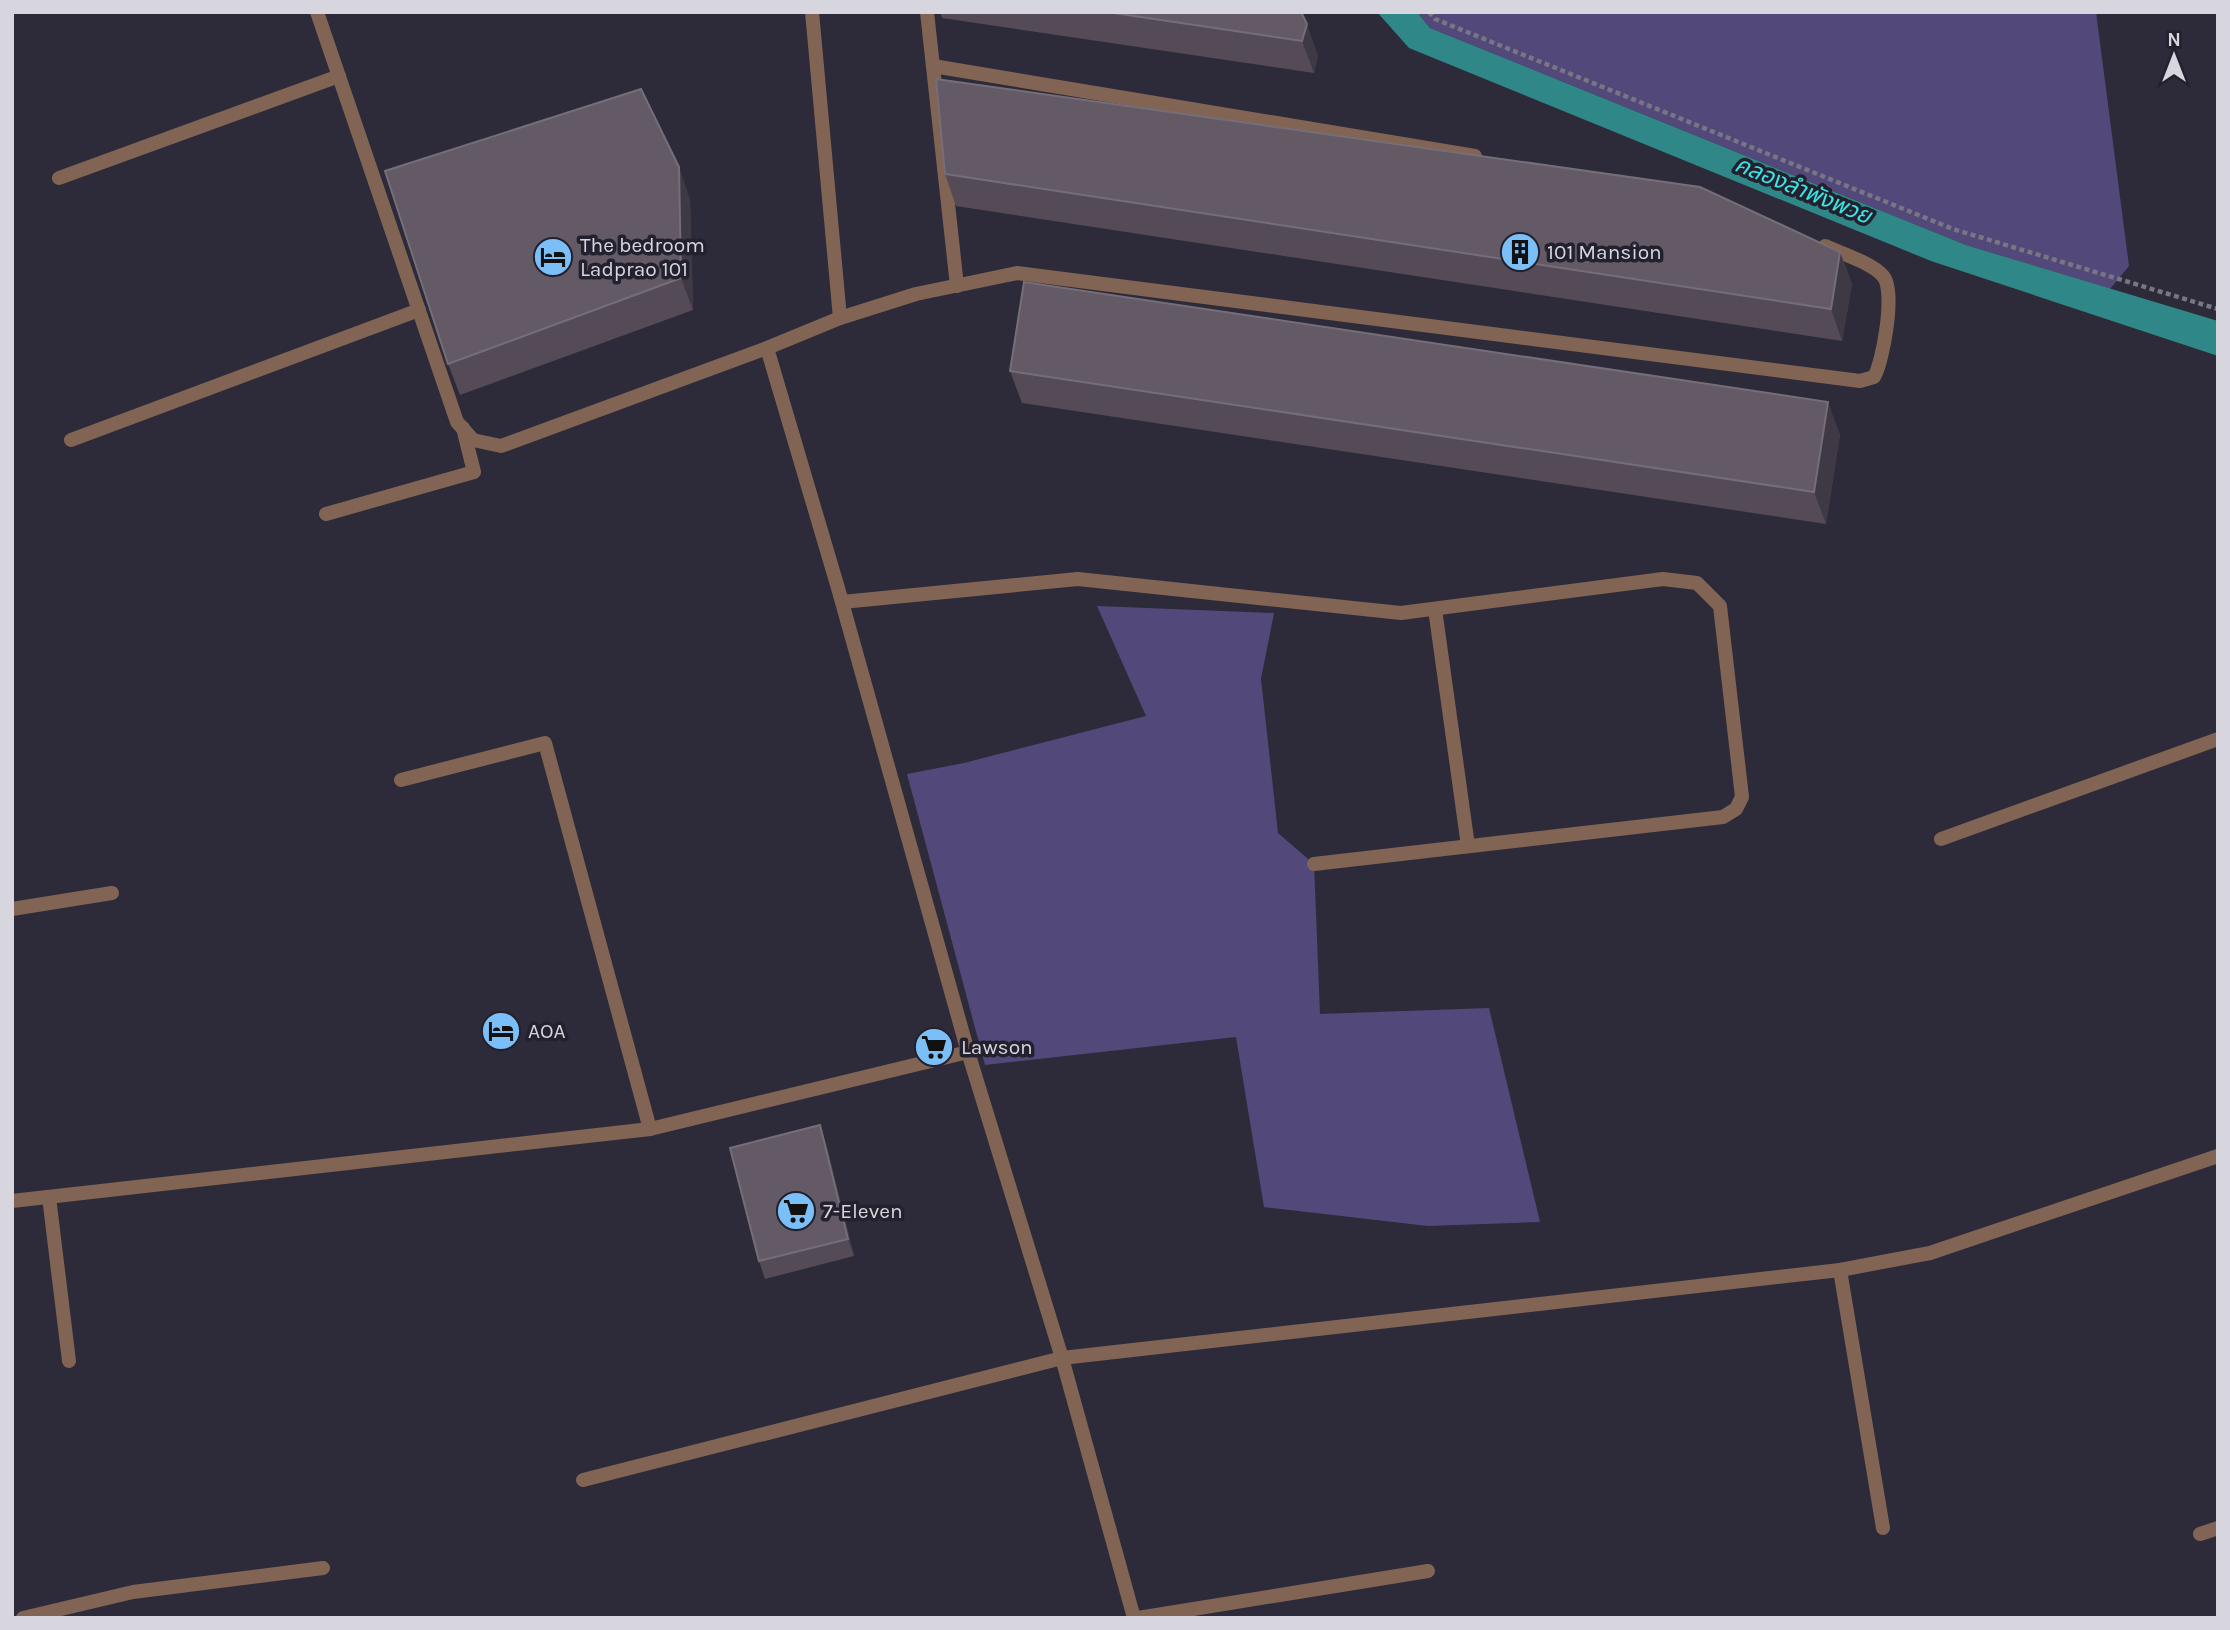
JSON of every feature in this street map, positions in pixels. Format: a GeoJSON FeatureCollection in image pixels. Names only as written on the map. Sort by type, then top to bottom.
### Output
{"type":"FeatureCollection","features":[{"type":"Feature","properties":{"kind":"street"},"geometry":{"type":"LineString","coordinates":[[317,12],[457,422],[474,440],[501,446],[767,348],[840,318],[916,294],[1017,273],[1860,381],[1874,377],[1880,367],[1884,339],[1889,298],[1886,279],[1877,270],[1817,243]]}},
{"type":"Feature","properties":{"kind":"street"},"geometry":{"type":"LineString","coordinates":[[812,12],[840,318]]}},
{"type":"Feature","properties":{"kind":"street"},"geometry":{"type":"LineString","coordinates":[[927,12],[957,286]]}},
{"type":"Feature","properties":{"kind":"street"},"geometry":{"type":"LineString","coordinates":[[933,66],[1492,159]]}},
{"type":"Feature","properties":{"kind":"street"},"geometry":{"type":"LineString","coordinates":[[59,178],[339,76]]}},
{"type":"Feature","properties":{"kind":"street"},"geometry":{"type":"LineString","coordinates":[[71,440],[419,310]]}},
{"type":"Feature","properties":{"kind":"street"},"geometry":{"type":"LineString","coordinates":[[767,348],[842,602],[968,1052],[1062,1358],[1136,1618],[1428,1571]]}},
{"type":"Feature","properties":{"kind":"street"},"geometry":{"type":"LineString","coordinates":[[326,514],[474,472],[463,428]]}},
{"type":"Feature","properties":{"kind":"street"},"geometry":{"type":"LineString","coordinates":[[842,602],[1078,579],[1401,613],[1663,579],[1697,583],[1720,606],[1742,797],[1736,809],[1723,817],[1314,864]]}},
{"type":"Feature","properties":{"kind":"street"},"geometry":{"type":"LineString","coordinates":[[1436,609],[1468,846]]}},
{"type":"Feature","properties":{"kind":"street"},"geometry":{"type":"LineString","coordinates":[[1941,839],[2218,739]]}},
{"type":"Feature","properties":{"kind":"street"},"geometry":{"type":"LineString","coordinates":[[401,780],[545,743],[650,1129]]}},
{"type":"Feature","properties":{"kind":"street"},"geometry":{"type":"LineString","coordinates":[[12,909],[112,893]]}},
{"type":"Feature","properties":{"kind":"street"},"geometry":{"type":"LineString","coordinates":[[12,1201],[650,1129],[968,1052]]}},
{"type":"Feature","properties":{"kind":"street"},"geometry":{"type":"LineString","coordinates":[[583,1480],[1062,1358],[1840,1270],[1930,1253],[2218,1156]]}},
{"type":"Feature","properties":{"kind":"street"},"geometry":{"type":"LineString","coordinates":[[50,1197],[68,1361]]}},
{"type":"Feature","properties":{"kind":"street"},"geometry":{"type":"LineString","coordinates":[[1840,1270],[1883,1528]]}},
{"type":"Feature","properties":{"kind":"street"},"geometry":{"type":"LineString","coordinates":[[2200,1534],[2218,1528]]}},
{"type":"Feature","properties":{"kind":"street"},"geometry":{"type":"LineString","coordinates":[[23,1618],[133,1592],[323,1568]]}},
{"type":"Feature","properties":{"kind":"path"},"geometry":{"type":"LineString","coordinates":[[1429,12],[1435,19],[1953,229],[2218,309]]}},
{"type":"Feature","properties":{"kind":"shaded area"},"geometry":{"type":"Polygon","coordinates":[[[1417,12],[2096,12],[2129,266],[2110,289],[1966,245],[1430,28],[1417,12]]]}},
{"type":"Feature","properties":{"kind":"shaded area"},"geometry":{"type":"Polygon","coordinates":[[[1097,606],[1274,613],[1261,679],[1278,833],[1314,864],[1320,1014],[1489,1008],[1540,1222],[1428,1226],[1264,1207],[1236,1037],[985,1065],[907,774],[964,763],[1146,716],[1097,606]]]}},
{"type":"Feature","properties":{"kind":"water","name":"คลองลำพังพวย"},"geometry":{"type":"Polygon","coordinates":[[[1377,12],[1417,12],[1430,28],[1966,245],[2218,321],[2218,356],[1931,261],[1409,48],[1377,12]]]}},
{"type":"Feature","properties":{"kind":"building"},"geometry":{"type":"Polygon","coordinates":[[[1107,12],[1301,12],[1307,24],[1302,41],[1107,12]]]}},
{"type":"Feature","properties":{"kind":"building","name":"101 Mansion"},"geometry":{"type":"Polygon","coordinates":[[[936,79],[1700,187],[1840,252],[1831,309],[945,174],[936,79]]]}},
{"type":"Feature","properties":{"kind":"building","name":"The bedroom Ladprao 101"},"geometry":{"type":"Polygon","coordinates":[[[641,89],[679,167],[681,278],[448,364],[385,171],[641,89]]]}},
{"type":"Feature","properties":{"kind":"building"},"geometry":{"type":"Polygon","coordinates":[[[1024,282],[1828,402],[1814,492],[1010,371],[1024,282]]]}},
{"type":"Feature","properties":{"kind":"building","name":"7-Eleven"},"geometry":{"type":"Polygon","coordinates":[[[820,1125],[848,1239],[759,1261],[730,1148],[820,1125]]]}},
{"type":"Feature","properties":{"kind":"place","name":"101 Mansion"},"geometry":{"type":"Point","coordinates":[1520,252]}},
{"type":"Feature","properties":{"kind":"place","name":"The bedroom Ladprao 101"},"geometry":{"type":"Point","coordinates":[553,257]}},
{"type":"Feature","properties":{"kind":"place","name":"AOA"},"geometry":{"type":"Point","coordinates":[501,1031]}},
{"type":"Feature","properties":{"kind":"place","name":"Lawson"},"geometry":{"type":"Point","coordinates":[934,1047]}},
{"type":"Feature","properties":{"kind":"place","name":"7-Eleven"},"geometry":{"type":"Point","coordinates":[796,1211]}}]}
